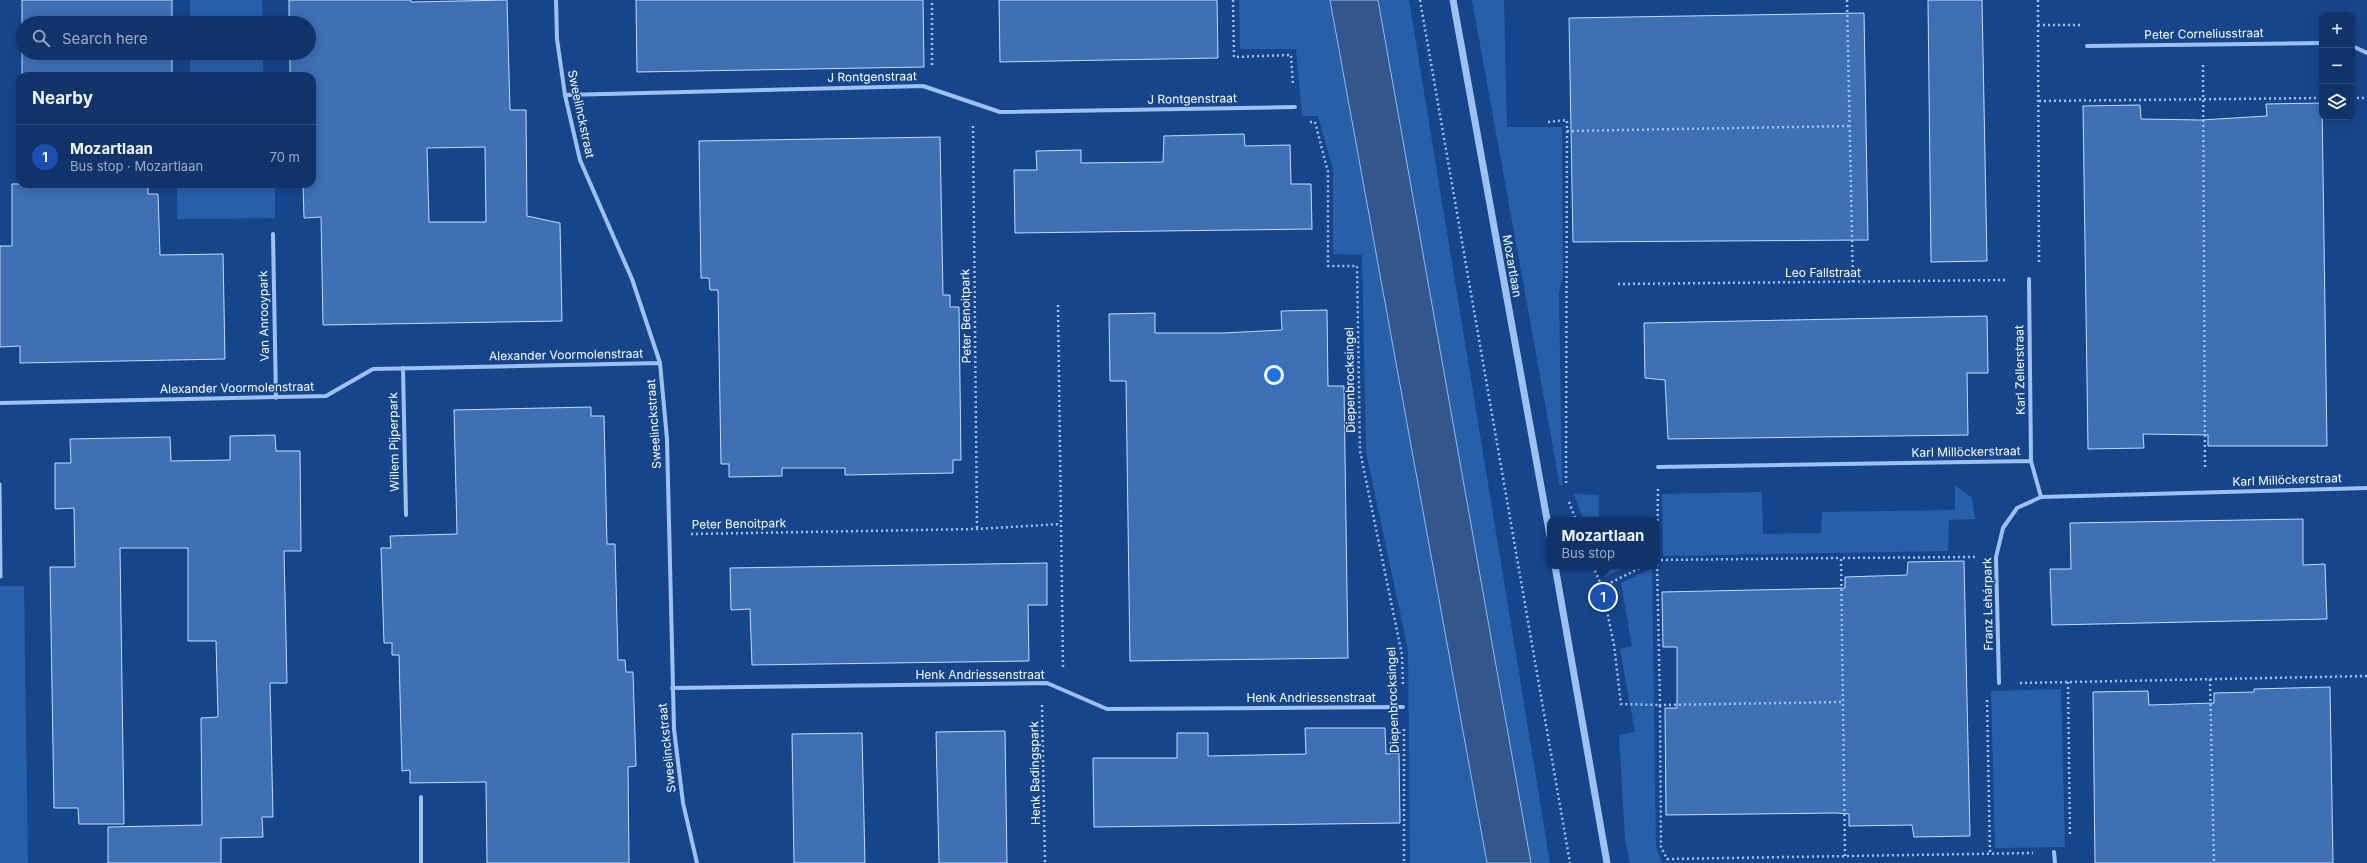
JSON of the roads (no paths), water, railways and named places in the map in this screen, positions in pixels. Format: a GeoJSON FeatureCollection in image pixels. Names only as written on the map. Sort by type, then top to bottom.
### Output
{"type":"FeatureCollection","features":[{"type":"Feature","properties":{"kind":"street","name":"Sweelinckstraat"},"geometry":{"type":"LineString","coordinates":[[556,0],[557,39],[565,95],[580,160],[632,279],[660,363],[667,439],[672,688],[683,803],[697,863]]}},
{"type":"Feature","properties":{"kind":"street","name":"Mozartlaan"},"geometry":{"type":"LineString","coordinates":[[1453,0],[1547,519]]}},
{"type":"Feature","properties":{"kind":"street","name":"Peter Corneliusstraat"},"geometry":{"type":"LineString","coordinates":[[2087,46],[2319,43]]}},
{"type":"Feature","properties":{"kind":"street"},"geometry":{"type":"LineString","coordinates":[[2355,47],[2367,53]]}},
{"type":"Feature","properties":{"kind":"street","name":"J Rontgenstraat"},"geometry":{"type":"LineString","coordinates":[[565,95],[923,86],[1000,112],[1295,107]]}},
{"type":"Feature","properties":{"kind":"street","name":"Van Anrooypark"},"geometry":{"type":"LineString","coordinates":[[273,234],[276,398]]}},
{"type":"Feature","properties":{"kind":"street","name":"Karl Zellerstraat"},"geometry":{"type":"LineString","coordinates":[[2029,279],[2031,461]]}},
{"type":"Feature","properties":{"kind":"street","name":"Alexander Voormolenstraat"},"geometry":{"type":"LineString","coordinates":[[0,403],[326,396],[373,369],[660,363]]}},
{"type":"Feature","properties":{"kind":"street","name":"Willem Pijperpark"},"geometry":{"type":"LineString","coordinates":[[403,368],[406,515]]}},
{"type":"Feature","properties":{"kind":"street","name":"Karl Millöckerstraat"},"geometry":{"type":"LineString","coordinates":[[1658,467],[2031,461],[2041,497],[2367,488]]}},
{"type":"Feature","properties":{"kind":"street","name":"Franz Lehárpark"},"geometry":{"type":"LineString","coordinates":[[1999,683],[1996,557],[2003,528],[2017,508],[2041,497]]}},
{"type":"Feature","properties":{"kind":"street"},"geometry":{"type":"LineString","coordinates":[[1557,569],[1608,863]]}},
{"type":"Feature","properties":{"kind":"street","name":"Henk Andriessenstraat"},"geometry":{"type":"LineString","coordinates":[[672,688],[1047,683],[1107,709],[1403,707]]}},
{"type":"Feature","properties":{"kind":"street"},"geometry":{"type":"LineString","coordinates":[[421,797],[421,863]]}},
{"type":"Feature","properties":{"kind":"street"},"geometry":{"type":"LineString","coordinates":[[2054,852],[2055,863]]}},
{"type":"Feature","properties":{"kind":"lane"},"geometry":{"type":"LineString","coordinates":[[0,484],[1,577]]}},
{"type":"Feature","properties":{"kind":"place","name":"Mozartlaan"},"geometry":{"type":"Point","coordinates":[1603,597]}}]}
